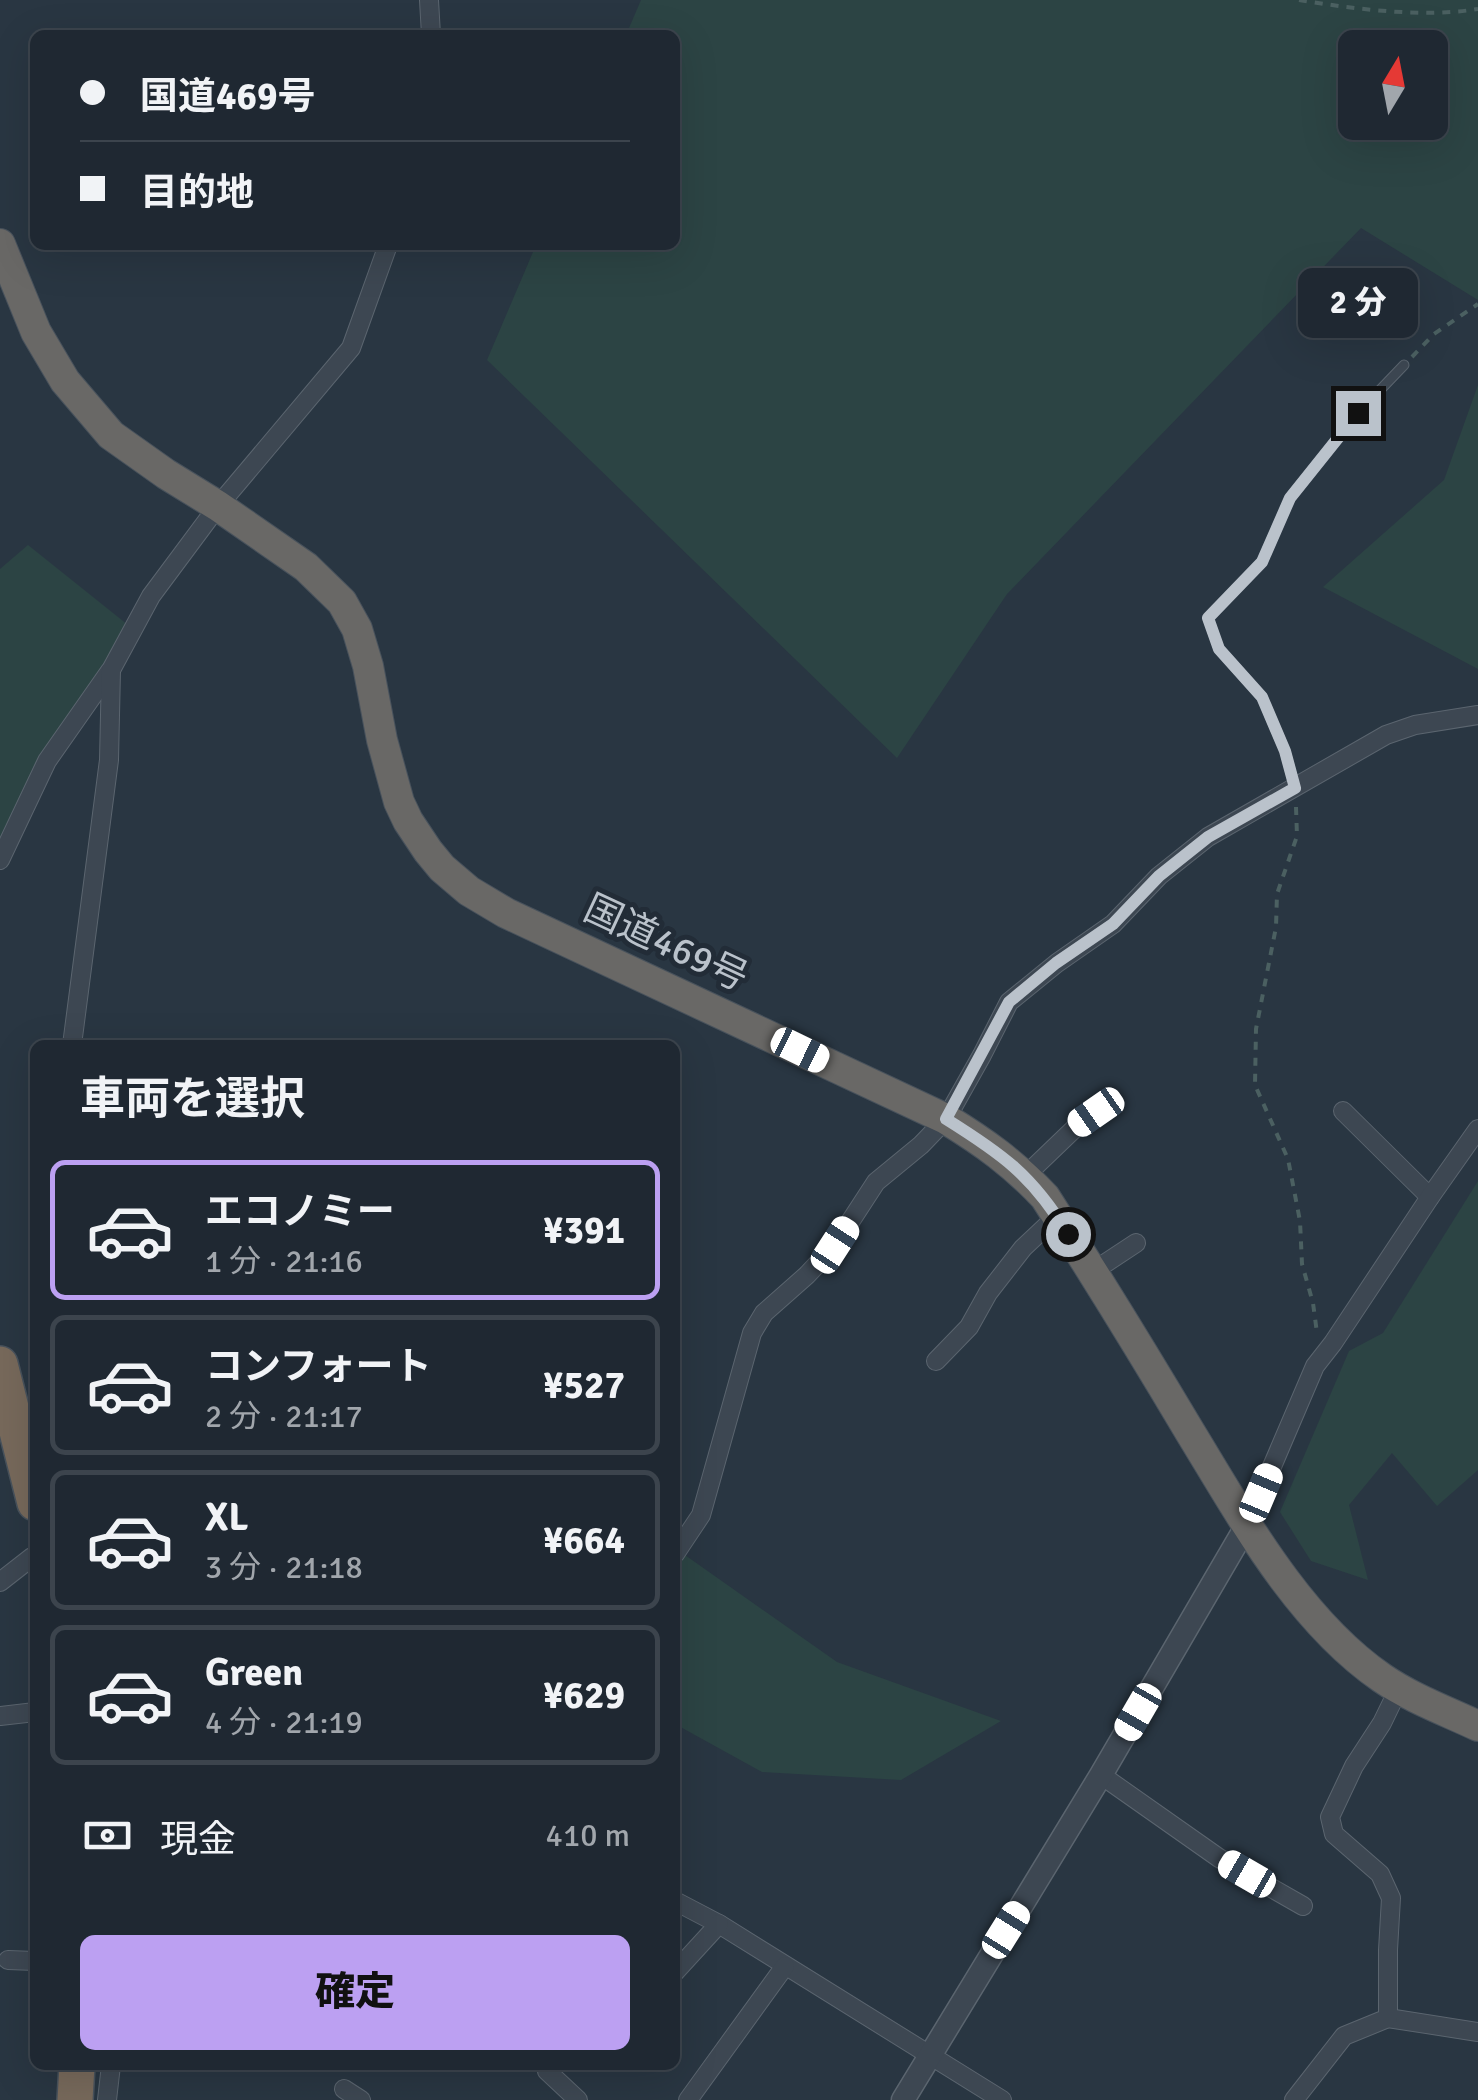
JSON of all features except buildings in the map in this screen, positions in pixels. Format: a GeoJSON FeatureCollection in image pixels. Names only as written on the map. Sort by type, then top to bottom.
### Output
{"type":"FeatureCollection","features":[{"type":"Feature","properties":{"kind":"highway","name":"国道469号"},"geometry":{"type":"LineString","coordinates":[[0,244],[36,332],[65,382],[111,435],[306,567],[342,602],[357,629],[368,666],[399,802],[428,851],[469,891],[506,913],[946,1119],[993,1148],[1045,1197],[1247,1525],[1292,1587],[1335,1638],[1381,1677],[1478,1726]]}},
{"type":"Feature","properties":{"kind":"highway"},"geometry":{"type":"LineString","coordinates":[[0,1364],[30,1485]]}},
{"type":"Feature","properties":{"kind":"highway"},"geometry":{"type":"LineString","coordinates":[[0,1414],[30,1492]]}},
{"type":"Feature","properties":{"kind":"highway"},"geometry":{"type":"LineString","coordinates":[[75,2100],[77,2070]]}},
{"type":"Feature","properties":{"kind":"street"},"geometry":{"type":"LineString","coordinates":[[429,0],[431,30]]}},
{"type":"Feature","properties":{"kind":"street"},"geometry":{"type":"LineString","coordinates":[[0,860],[46,761],[111,670],[151,596],[218,506],[351,348],[386,250]]}},
{"type":"Feature","properties":{"kind":"street"},"geometry":{"type":"LineString","coordinates":[[73,1040],[109,760],[111,670]]}},
{"type":"Feature","properties":{"kind":"street"},"geometry":{"type":"LineString","coordinates":[[680,1547],[701,1516],[752,1333],[764,1313],[807,1276],[835,1245],[876,1182],[946,1119],[1009,1002],[1113,924],[1159,876],[1208,837],[1386,735],[1416,725],[1478,716]]}},
{"type":"Feature","properties":{"kind":"street"},"geometry":{"type":"LineString","coordinates":[[1343,1111],[1430,1196]]}},
{"type":"Feature","properties":{"kind":"street"},"geometry":{"type":"LineString","coordinates":[[1025,1176],[1096,1112]]}},
{"type":"Feature","properties":{"kind":"street"},"geometry":{"type":"LineString","coordinates":[[903,2100],[1247,1525],[1315,1366],[1478,1130]]}},
{"type":"Feature","properties":{"kind":"street"},"geometry":{"type":"LineString","coordinates":[[936,1360],[969,1327],[988,1293],[1022,1248],[1057,1216]]}},
{"type":"Feature","properties":{"kind":"street"},"geometry":{"type":"LineString","coordinates":[[1092,1272],[1136,1243]]}},
{"type":"Feature","properties":{"kind":"street"},"geometry":{"type":"LineString","coordinates":[[0,1582],[30,1558]]}},
{"type":"Feature","properties":{"kind":"street"},"geometry":{"type":"LineString","coordinates":[[1388,2018],[1392,1898],[1380,1874],[1334,1834],[1330,1817],[1399,1688]]}},
{"type":"Feature","properties":{"kind":"street"},"geometry":{"type":"LineString","coordinates":[[0,1716],[30,1713]]}},
{"type":"Feature","properties":{"kind":"street"},"geometry":{"type":"LineString","coordinates":[[1101,1774],[1219,1858],[1304,1906]]}},
{"type":"Feature","properties":{"kind":"street"},"geometry":{"type":"LineString","coordinates":[[680,1903],[1002,2100]]}},
{"type":"Feature","properties":{"kind":"street"},"geometry":{"type":"LineString","coordinates":[[680,1967],[719,1924]]}},
{"type":"Feature","properties":{"kind":"street"},"geometry":{"type":"LineString","coordinates":[[8,1960],[30,1961]]}},
{"type":"Feature","properties":{"kind":"street"},"geometry":{"type":"LineString","coordinates":[[688,2100],[785,1966]]}},
{"type":"Feature","properties":{"kind":"street"},"geometry":{"type":"LineString","coordinates":[[1294,2100],[1344,2036],[1388,2018],[1478,2032]]}},
{"type":"Feature","properties":{"kind":"street"},"geometry":{"type":"LineString","coordinates":[[107,2100],[110,2070]]}},
{"type":"Feature","properties":{"kind":"street"},"geometry":{"type":"LineString","coordinates":[[546,2070],[578,2100]]}},
{"type":"Feature","properties":{"kind":"street"},"geometry":{"type":"LineString","coordinates":[[344,2089],[361,2100]]}},
{"type":"Feature","properties":{"kind":"lane"},"geometry":{"type":"LineString","coordinates":[[1295,788],[1285,751],[1262,697],[1219,649],[1208,618],[1262,562],[1290,498],[1358,413],[1404,364]]}},
{"type":"Feature","properties":{"kind":"path"},"geometry":{"type":"LineString","coordinates":[[1299,0],[1410,12],[1478,9]]}},
{"type":"Feature","properties":{"kind":"path"},"geometry":{"type":"LineString","coordinates":[[1404,364],[1434,334],[1478,304]]}},
{"type":"Feature","properties":{"kind":"path"},"geometry":{"type":"LineString","coordinates":[[1295,788],[1297,836],[1277,894],[1276,927],[1256,1029],[1255,1085],[1288,1160],[1300,1221],[1302,1264],[1317,1326],[1315,1366]]}},
{"type":"Feature","properties":{"kind":"green space"},"geometry":{"type":"Polygon","coordinates":[[[641,0],[1478,0],[1478,300],[1361,228],[1007,594],[897,758],[487,360],[534,250],[680,250],[680,30],[628,30],[641,0]]]}},
{"type":"Feature","properties":{"kind":"green space"},"geometry":{"type":"Polygon","coordinates":[[[1478,385],[1478,669],[1323,587],[1444,480],[1478,385]]]}},
{"type":"Feature","properties":{"kind":"green space"},"geometry":{"type":"Polygon","coordinates":[[[28,545],[133,629],[0,855],[0,569],[28,545]]]}},
{"type":"Feature","properties":{"kind":"green space"},"geometry":{"type":"Polygon","coordinates":[[[1478,1181],[1478,1470],[1437,1506],[1392,1453],[1349,1505],[1368,1580],[1311,1561],[1280,1512],[1349,1351],[1383,1333],[1478,1181]]]}},
{"type":"Feature","properties":{"kind":"green space"},"geometry":{"type":"Polygon","coordinates":[[[680,1552],[837,1662],[1001,1721],[901,1780],[762,1772],[680,1727],[680,1552]]]}},
{"type":"Feature","properties":{"kind":"route"},"geometry":{"type":"LineString","coordinates":[[1068,1234],[1045,1197],[1023,1174],[993,1148],[946,1119],[1009,1002],[1113,924],[1159,876],[1208,837],[1295,788],[1285,751],[1262,697],[1219,649],[1208,618],[1262,562],[1290,498],[1358,413]]}}]}
